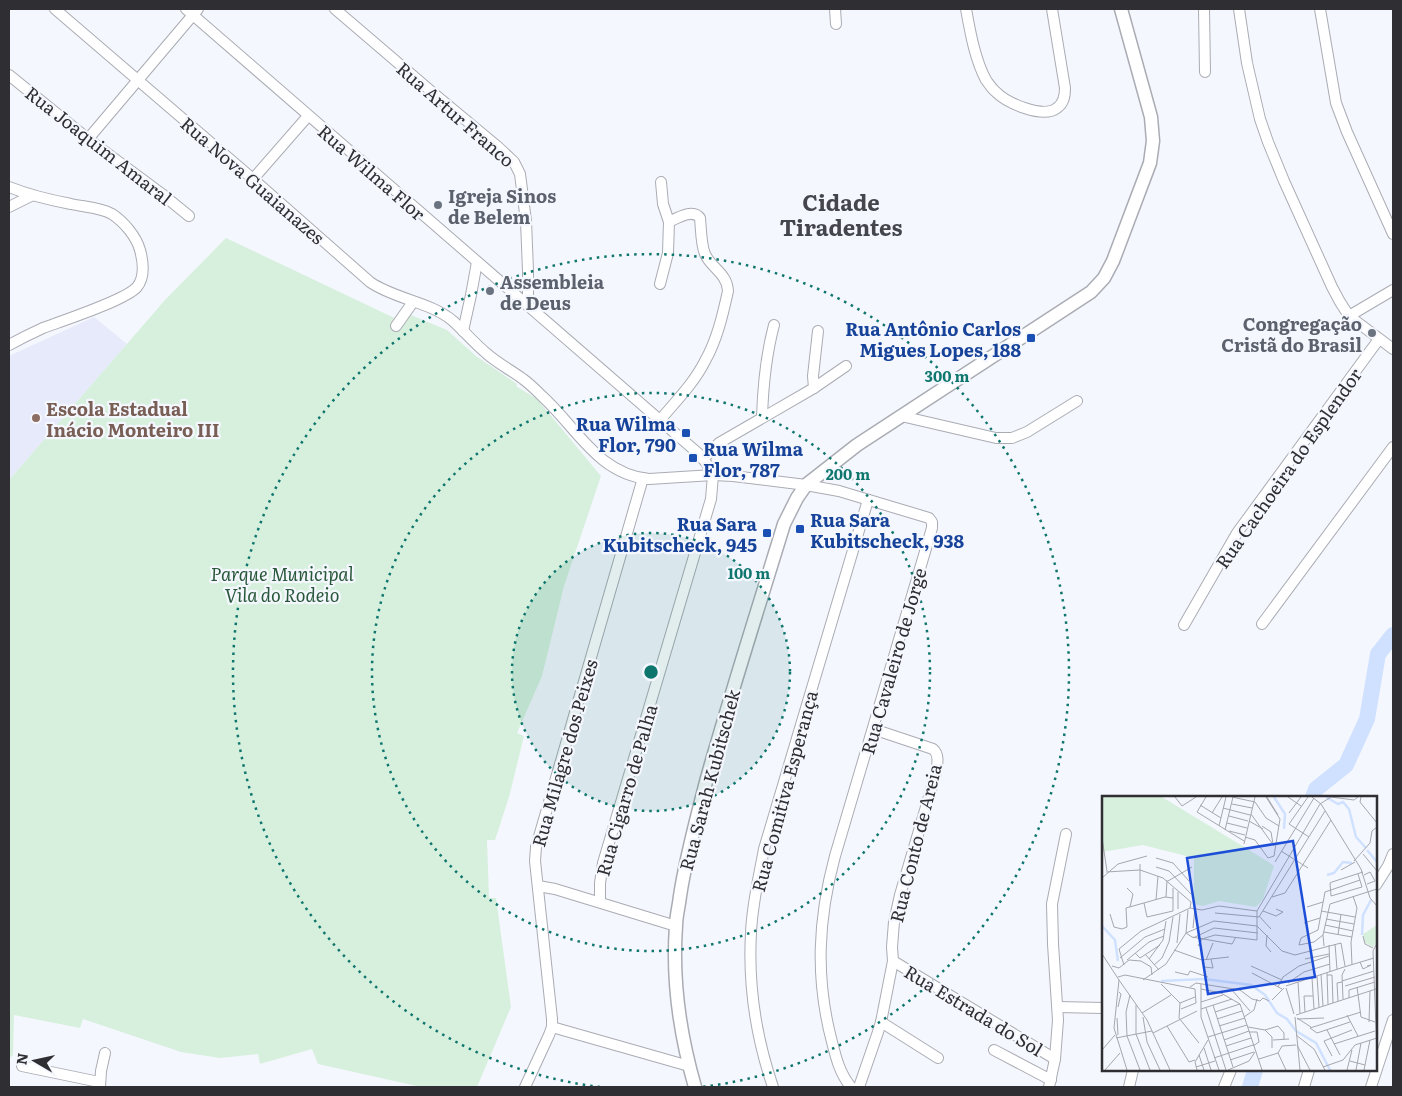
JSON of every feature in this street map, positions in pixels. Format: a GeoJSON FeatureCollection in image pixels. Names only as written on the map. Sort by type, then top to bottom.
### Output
{"type":"FeatureCollection","features":[{"type":"Feature","properties":{"kind":"street","name":"Rua Nova Guaianazes"},"geometry":{"type":"LineString","coordinates":[[55,9],[370,282],[385,291],[452,320],[486,353],[543,396],[596,455],[618,470],[643,478]]}},
{"type":"Feature","properties":{"kind":"street","name":"Rua Artur Franco"},"geometry":{"type":"LineString","coordinates":[[335,9],[514,162],[520,174],[526,221],[528,306]]}},
{"type":"Feature","properties":{"kind":"street"},"geometry":{"type":"LineString","coordinates":[[834,9],[836,24]]}},
{"type":"Feature","properties":{"kind":"street"},"geometry":{"type":"LineString","coordinates":[[966,9],[969,28],[980,66],[986,80],[995,92],[1010,102],[1024,108],[1048,112],[1056,110],[1065,97],[1052,9]]}},
{"type":"Feature","properties":{"kind":"street","name":"Rua Sarah Kubitschek"},"geometry":{"type":"LineString","coordinates":[[695,1087],[678,1010],[676,976],[676,926],[686,859],[721,730],[784,524],[793,504],[806,484],[857,445],[1091,292],[1104,278],[1123,237],[1150,163],[1153,141],[1151,117],[1121,9]]}},
{"type":"Feature","properties":{"kind":"street"},"geometry":{"type":"LineString","coordinates":[[1204,9],[1205,72]]}},
{"type":"Feature","properties":{"kind":"street"},"geometry":{"type":"LineString","coordinates":[[1239,9],[1247,63],[1260,119],[1268,142],[1332,287],[1349,316],[1393,350]]}},
{"type":"Feature","properties":{"kind":"street"},"geometry":{"type":"LineString","coordinates":[[1320,9],[1336,103],[1393,234]]}},
{"type":"Feature","properties":{"kind":"street"},"geometry":{"type":"LineString","coordinates":[[88,139],[138,80],[192,11]]}},
{"type":"Feature","properties":{"kind":"street","name":"Rua Wilma Flor"},"geometry":{"type":"LineString","coordinates":[[192,11],[308,116],[678,435],[703,459],[713,476]]}},
{"type":"Feature","properties":{"kind":"street","name":"Rua Joaquim Amaral"},"geometry":{"type":"LineString","coordinates":[[9,75],[88,139],[189,216]]}},
{"type":"Feature","properties":{"kind":"street"},"geometry":{"type":"LineString","coordinates":[[253,179],[308,116]]}},
{"type":"Feature","properties":{"kind":"street"},"geometry":{"type":"LineString","coordinates":[[660,284],[668,253],[669,222],[661,182]]}},
{"type":"Feature","properties":{"kind":"street"},"geometry":{"type":"LineString","coordinates":[[9,187],[32,196],[96,209],[111,214],[122,222],[134,236],[141,254],[142,274],[138,286],[132,292],[41,329],[9,345]]}},
{"type":"Feature","properties":{"kind":"street"},"geometry":{"type":"LineString","coordinates":[[9,207],[32,196]]}},
{"type":"Feature","properties":{"kind":"street"},"geometry":{"type":"LineString","coordinates":[[660,420],[688,387],[705,362],[714,341],[728,291],[724,277],[704,252],[699,216],[694,213],[684,215],[669,222]]}},
{"type":"Feature","properties":{"kind":"street"},"geometry":{"type":"LineString","coordinates":[[463,331],[472,295],[477,262]]}},
{"type":"Feature","properties":{"kind":"street"},"geometry":{"type":"LineString","coordinates":[[1349,316],[1393,290]]}},
{"type":"Feature","properties":{"kind":"street"},"geometry":{"type":"LineString","coordinates":[[396,326],[413,302]]}},
{"type":"Feature","properties":{"kind":"street"},"geometry":{"type":"LineString","coordinates":[[762,418],[768,348],[774,325]]}},
{"type":"Feature","properties":{"kind":"street"},"geometry":{"type":"LineString","coordinates":[[814,388],[813,376],[818,331]]}},
{"type":"Feature","properties":{"kind":"street","name":"Rua Cachoeira do Esplendor"},"geometry":{"type":"LineString","coordinates":[[1184,624],[1237,533],[1379,339]]}},
{"type":"Feature","properties":{"kind":"street"},"geometry":{"type":"LineString","coordinates":[[703,459],[719,443],[814,388],[846,366]]}},
{"type":"Feature","properties":{"kind":"street"},"geometry":{"type":"LineString","coordinates":[[901,416],[996,438],[1012,438],[1027,432],[1077,401]]}},
{"type":"Feature","properties":{"kind":"street"},"geometry":{"type":"LineString","coordinates":[[1262,624],[1393,447]]}},
{"type":"Feature","properties":{"kind":"street","name":"Rua Cigarro de Palha"},"geometry":{"type":"LineString","coordinates":[[600,902],[603,863],[711,499],[713,476]]}},
{"type":"Feature","properties":{"kind":"street","name":"Rua Cavaleiro de Jorge"},"geometry":{"type":"LineString","coordinates":[[643,478],[747,477],[806,484],[839,491],[923,515],[932,522],[932,528],[829,877],[820,930],[820,967],[825,1013],[840,1069],[851,1087]]}},
{"type":"Feature","properties":{"kind":"street","name":"Rua Milagre dos Peixes"},"geometry":{"type":"LineString","coordinates":[[525,1087],[552,1027],[535,853],[643,478]]}},
{"type":"Feature","properties":{"kind":"street","name":"Rua Comitiva Esperança"},"geometry":{"type":"LineString","coordinates":[[773,1087],[765,1065],[751,996],[751,932],[754,902],[764,849],[868,500]]}},
{"type":"Feature","properties":{"kind":"street","name":"Rua Conto de Areia"},"geometry":{"type":"LineString","coordinates":[[859,1087],[881,1022],[893,961],[894,922],[900,895],[936,773],[938,759],[937,752],[933,749],[872,729]]}},
{"type":"Feature","properties":{"kind":"street"},"geometry":{"type":"LineString","coordinates":[[994,1050],[1050,1084],[1055,1059],[1058,1020],[1052,904],[1066,834]]}},
{"type":"Feature","properties":{"kind":"street"},"geometry":{"type":"LineString","coordinates":[[1377,884],[1393,854]]}},
{"type":"Feature","properties":{"kind":"street"},"geometry":{"type":"LineString","coordinates":[[538,886],[600,902],[676,926]]}},
{"type":"Feature","properties":{"kind":"street","name":"Rua Estrada do Sol"},"geometry":{"type":"LineString","coordinates":[[893,961],[1055,1059]]}},
{"type":"Feature","properties":{"kind":"street"},"geometry":{"type":"LineString","coordinates":[[1058,1007],[1102,1008]]}},
{"type":"Feature","properties":{"kind":"street"},"geometry":{"type":"LineString","coordinates":[[1377,1069],[1393,1020]]}},
{"type":"Feature","properties":{"kind":"street"},"geometry":{"type":"LineString","coordinates":[[881,1022],[938,1058]]}},
{"type":"Feature","properties":{"kind":"street"},"geometry":{"type":"LineString","coordinates":[[552,1027],[689,1066]]}},
{"type":"Feature","properties":{"kind":"street"},"geometry":{"type":"LineString","coordinates":[[22,1066],[100,1085],[101,1071],[106,1053]]}},
{"type":"Feature","properties":{"kind":"street"},"geometry":{"type":"LineString","coordinates":[[1129,1087],[1133,1071]]}},
{"type":"Feature","properties":{"kind":"street"},"geometry":{"type":"LineString","coordinates":[[1224,1087],[1231,1071]]}},
{"type":"Feature","properties":{"kind":"street"},"geometry":{"type":"LineString","coordinates":[[1304,1087],[1309,1071]]}},
{"type":"Feature","properties":{"kind":"street"},"geometry":{"type":"LineString","coordinates":[[1371,1087],[1376,1071]]}},
{"type":"Feature","properties":{"kind":"shaded area","name":"Escola Estadual Inácio Monteiro III"},"geometry":{"type":"Polygon","coordinates":[[[94,317],[127,344],[9,480],[9,356],[94,317]]]}},
{"type":"Feature","properties":{"kind":"green space","name":"Parque Municipal Vila do Rodeio"},"geometry":{"type":"Polygon","coordinates":[[[226,238],[405,323],[411,315],[447,330],[476,356],[537,399],[601,476],[564,586],[542,676],[517,733],[524,736],[509,797],[495,840],[487,840],[489,898],[496,898],[511,1007],[477,1087],[421,1087],[318,1064],[312,1049],[260,1064],[258,1054],[220,1058],[181,1052],[83,1019],[80,1028],[14,1015],[13,1055],[9,1059],[9,480],[165,300],[226,238]]]}},
{"type":"Feature","properties":{"kind":"waterway"},"geometry":{"type":"LineString","coordinates":[[1313,796],[1316,789],[1346,765],[1367,719],[1378,654],[1393,635]]}},
{"type":"Feature","properties":{"kind":"waterway"},"geometry":{"type":"LineString","coordinates":[[1250,1087],[1255,1071]]}},
{"type":"Feature","properties":{"kind":"place","name":"Igreja Sinos de Belem"},"geometry":{"type":"Point","coordinates":[438,205]}},
{"type":"Feature","properties":{"kind":"place","name":"Assembleia de Deus"},"geometry":{"type":"Point","coordinates":[490,291]}},
{"type":"Feature","properties":{"kind":"place","name":"Congregação Cristã do Brasil"},"geometry":{"type":"Point","coordinates":[1372,333]}},
{"type":"Feature","properties":{"kind":"place","name":"Rua Antônio Carlos Migues Lopes, 188"},"geometry":{"type":"Point","coordinates":[1031,338]}},
{"type":"Feature","properties":{"kind":"place","name":"Escola Estadual Inácio Monteiro III"},"geometry":{"type":"Point","coordinates":[36,418]}},
{"type":"Feature","properties":{"kind":"place","name":"Rua Wilma Flor, 790"},"geometry":{"type":"Point","coordinates":[686,433]}},
{"type":"Feature","properties":{"kind":"place","name":"Rua Wilma Flor, 787"},"geometry":{"type":"Point","coordinates":[693,458]}},
{"type":"Feature","properties":{"kind":"place","name":"Rua Sara Kubitscheck, 938"},"geometry":{"type":"Point","coordinates":[800,529]}},
{"type":"Feature","properties":{"kind":"place","name":"Rua Sara Kubitscheck, 945"},"geometry":{"type":"Point","coordinates":[767,533]}},
{"type":"Feature","properties":{"kind":"district","name":"Cidade Tiradentes"},"geometry":{"type":"Point","coordinates":[841,214]}}]}
